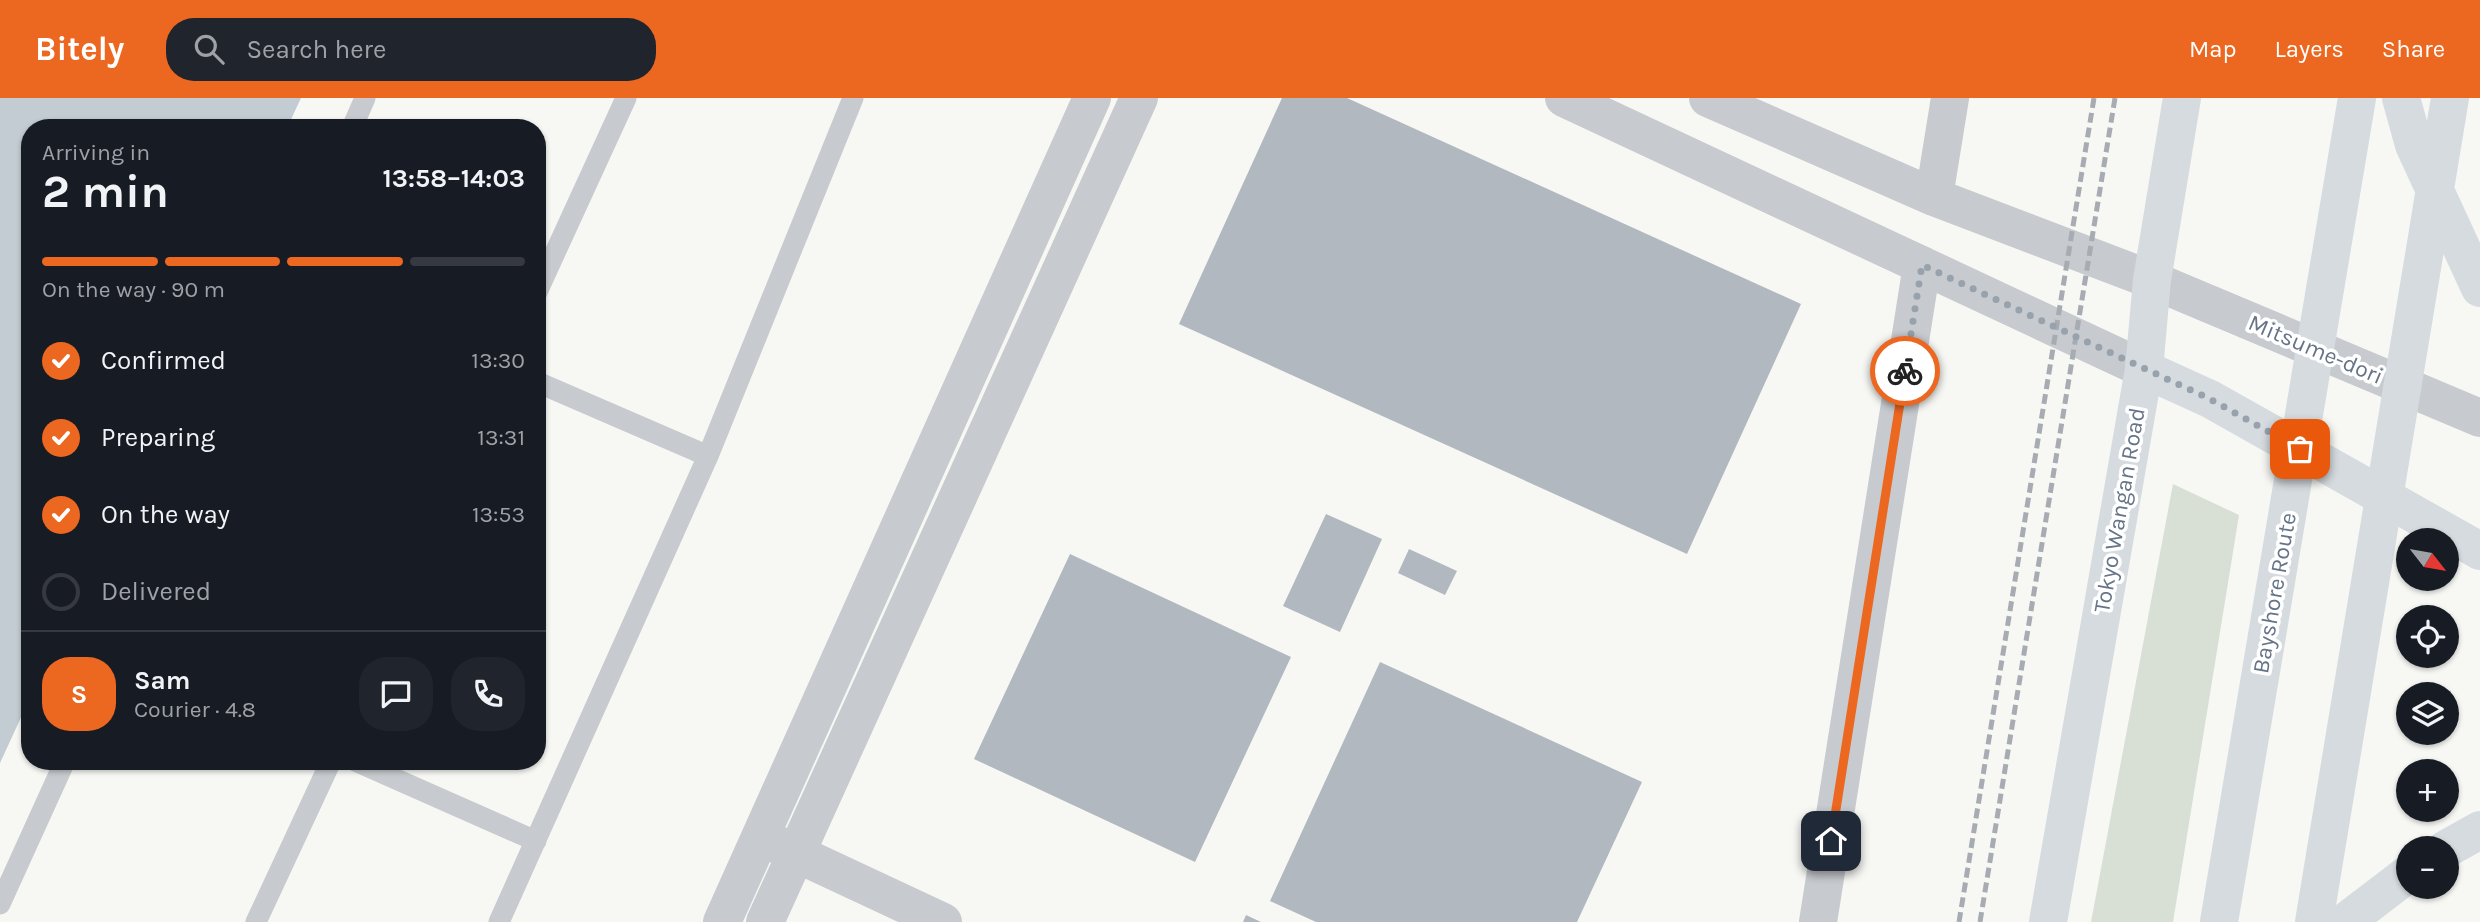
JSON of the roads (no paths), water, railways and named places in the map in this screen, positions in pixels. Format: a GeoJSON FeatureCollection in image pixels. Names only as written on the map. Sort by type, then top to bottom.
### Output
{"type":"FeatureCollection","features":[{"type":"Feature","properties":{"kind":"main road","name":"Tokyo Wangan Road"},"geometry":{"type":"LineString","coordinates":[[2048,922],[2144,369],[2152,280],[2182,98]]}},
{"type":"Feature","properties":{"kind":"main road","name":"Bayshore Route"},"geometry":{"type":"LineString","coordinates":[[2219,922],[2357,98]]}},
{"type":"Feature","properties":{"kind":"main road"},"geometry":{"type":"LineString","coordinates":[[2401,98],[2414,145],[2480,288]]}},
{"type":"Feature","properties":{"kind":"main road"},"geometry":{"type":"LineString","coordinates":[[2314,922],[2449,98]]}},
{"type":"Feature","properties":{"kind":"main road"},"geometry":{"type":"LineString","coordinates":[[2144,369],[2210,399],[2480,551]]}},
{"type":"Feature","properties":{"kind":"main road"},"geometry":{"type":"LineString","coordinates":[[2459,842],[2480,830]]}},
{"type":"Feature","properties":{"kind":"main road"},"geometry":{"type":"LineString","coordinates":[[2345,922],[2396,883]]}},
{"type":"Feature","properties":{"kind":"street"},"geometry":{"type":"LineString","coordinates":[[722,922],[1092,98]]}},
{"type":"Feature","properties":{"kind":"street"},"geometry":{"type":"LineString","coordinates":[[765,922],[1139,98]]}},
{"type":"Feature","properties":{"kind":"street"},"geometry":{"type":"LineString","coordinates":[[1564,98],[2144,369]]}},
{"type":"Feature","properties":{"kind":"street","name":"Mitsume-dori"},"geometry":{"type":"LineString","coordinates":[[1708,98],[1934,197],[2152,280],[2480,418]]}},
{"type":"Feature","properties":{"kind":"street"},"geometry":{"type":"LineString","coordinates":[[1934,197],[1950,98]]}},
{"type":"Feature","properties":{"kind":"street"},"geometry":{"type":"LineString","coordinates":[[1818,922],[1922,265]]}},
{"type":"Feature","properties":{"kind":"street"},"geometry":{"type":"LineString","coordinates":[[760,837],[943,922]]}},
{"type":"Feature","properties":{"kind":"lane"},"geometry":{"type":"LineString","coordinates":[[356,119],[365,98]]}},
{"type":"Feature","properties":{"kind":"lane"},"geometry":{"type":"LineString","coordinates":[[546,272],[626,98]]}},
{"type":"Feature","properties":{"kind":"lane"},"geometry":{"type":"LineString","coordinates":[[499,922],[708,456],[853,98]]}},
{"type":"Feature","properties":{"kind":"lane"},"geometry":{"type":"LineString","coordinates":[[546,386],[708,456]]}},
{"type":"Feature","properties":{"kind":"lane"},"geometry":{"type":"LineString","coordinates":[[0,904],[61,770]]}},
{"type":"Feature","properties":{"kind":"lane"},"geometry":{"type":"LineString","coordinates":[[256,922],[327,770]]}},
{"type":"Feature","properties":{"kind":"lane"},"geometry":{"type":"LineString","coordinates":[[375,770],[536,841]]}},
{"type":"Feature","properties":{"kind":"railway"},"geometry":{"type":"LineString","coordinates":[[1959,922],[2094,98]]}},
{"type":"Feature","properties":{"kind":"railway"},"geometry":{"type":"LineString","coordinates":[[1980,922],[2115,98]]}}]}
